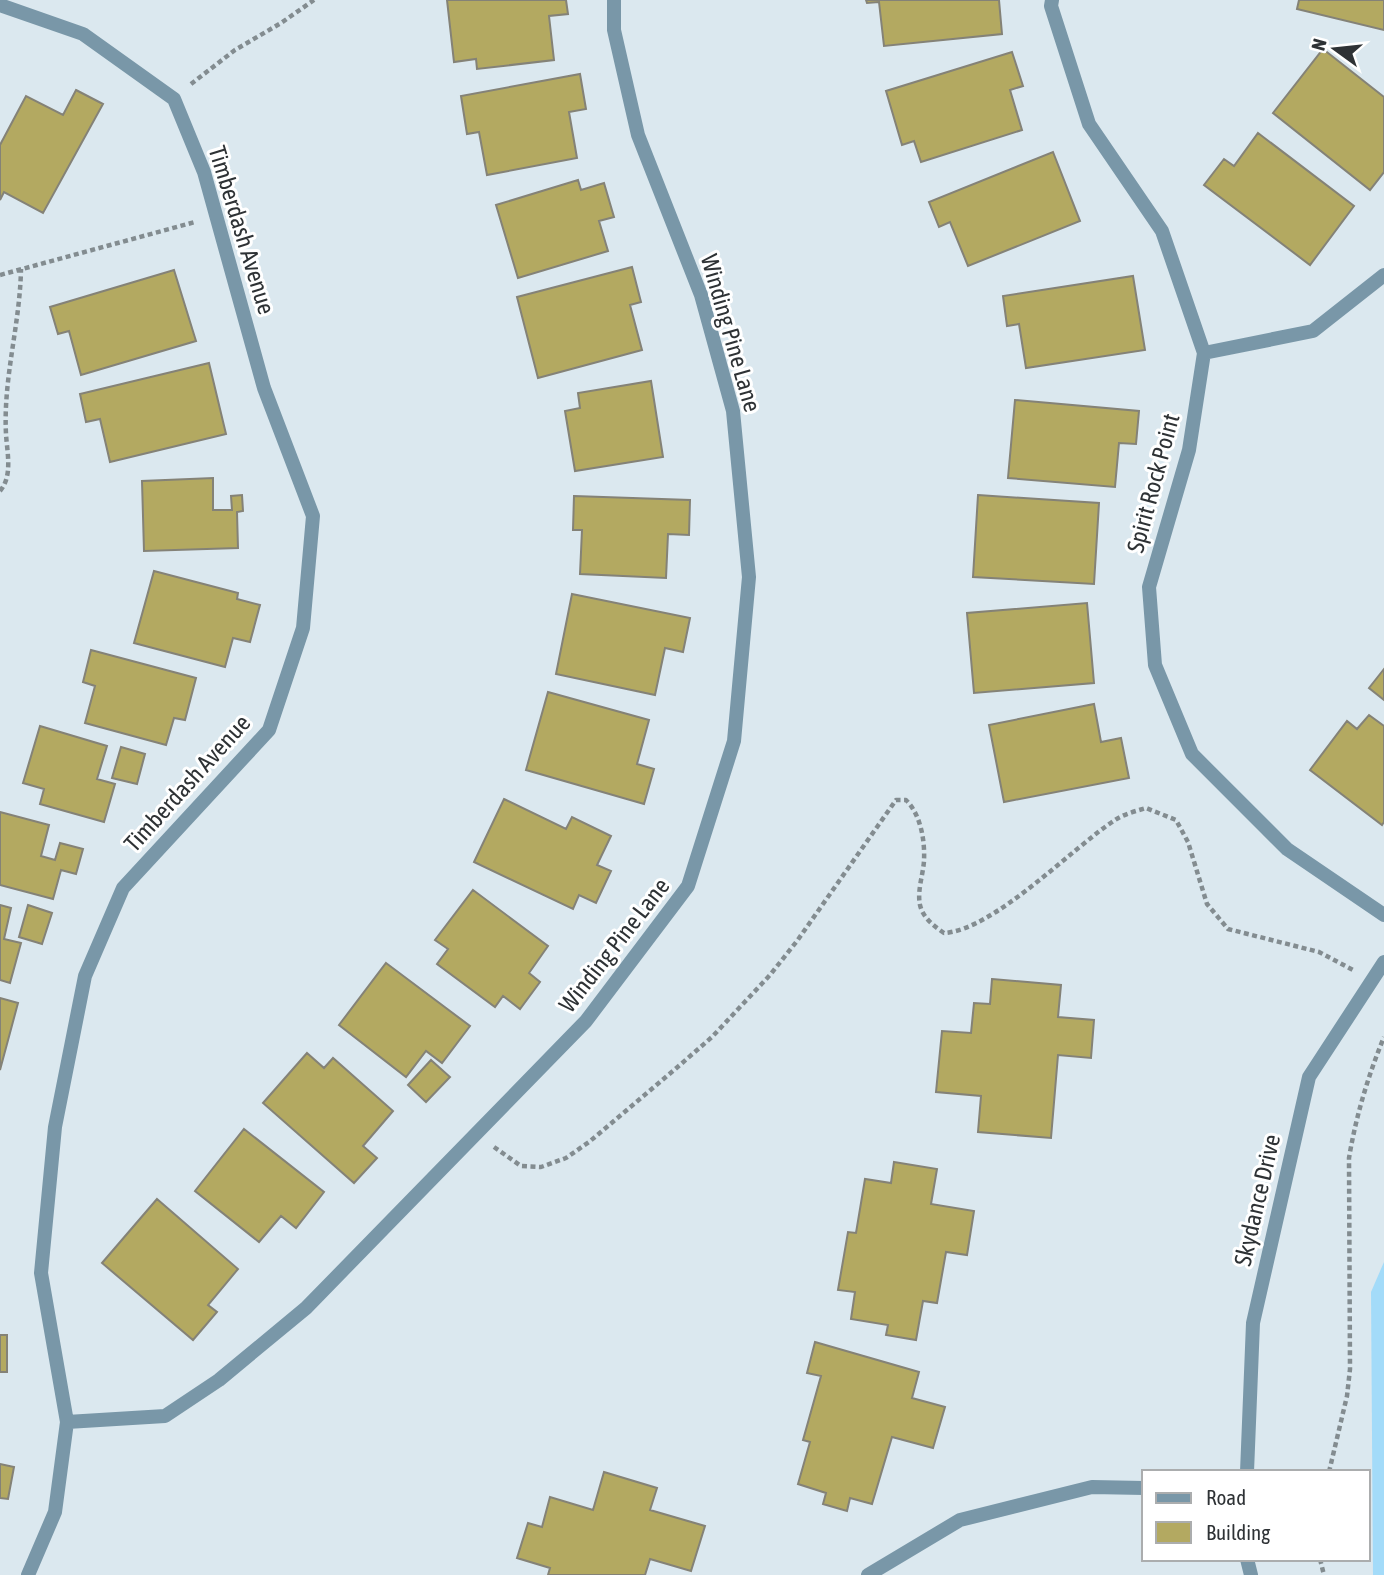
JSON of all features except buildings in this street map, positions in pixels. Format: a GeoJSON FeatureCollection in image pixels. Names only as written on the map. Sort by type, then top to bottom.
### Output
{"type":"FeatureCollection","features":[{"type":"Feature","properties":{"kind":"street","name":"Winding Pine Lane"},"geometry":{"type":"LineString","coordinates":[[67,1422],[165,1416],[219,1380],[306,1308],[586,1021],[688,886],[734,741],[749,578],[733,411],[702,295],[638,135],[614,30],[614,0]]}},
{"type":"Feature","properties":{"kind":"street","name":"Spirit Rock Point"},"geometry":{"type":"LineString","coordinates":[[1052,0],[1051,6],[1088,124],[1162,231],[1204,353],[1189,450],[1149,587],[1155,665],[1192,754],[1287,849],[1384,915]]}},
{"type":"Feature","properties":{"kind":"street"},"geometry":{"type":"LineString","coordinates":[[0,5],[83,34],[174,99]]}},
{"type":"Feature","properties":{"kind":"street","name":"Timberdash Avenue"},"geometry":{"type":"LineString","coordinates":[[28,1575],[55,1512],[67,1422],[41,1273],[55,1127],[85,976],[123,888],[269,730],[303,628],[313,516],[264,388],[204,172],[174,99]]}},
{"type":"Feature","properties":{"kind":"street"},"geometry":{"type":"LineString","coordinates":[[1204,353],[1313,331],[1384,275]]}},
{"type":"Feature","properties":{"kind":"street","name":"Skydance Drive"},"geometry":{"type":"LineString","coordinates":[[1247,1470],[1253,1323],[1309,1077],[1384,962]]}},
{"type":"Feature","properties":{"kind":"street"},"geometry":{"type":"LineString","coordinates":[[868,1575],[960,1520],[1092,1487],[1142,1488]]}},
{"type":"Feature","properties":{"kind":"path"},"geometry":{"type":"LineString","coordinates":[[174,99],[235,50],[314,0]]}},
{"type":"Feature","properties":{"kind":"path"},"geometry":{"type":"LineString","coordinates":[[0,275],[216,216]]}},
{"type":"Feature","properties":{"kind":"path"},"geometry":{"type":"LineString","coordinates":[[0,491],[4,487],[8,470],[6,382],[17,314],[20,268]]}},
{"type":"Feature","properties":{"kind":"path"},"geometry":{"type":"LineString","coordinates":[[479,1131],[496,1149],[521,1166],[541,1167],[566,1158],[589,1142],[712,1037],[743,1006],[797,941],[896,800],[906,800],[919,819],[924,859],[920,905],[925,917],[944,933],[958,932],[978,923],[1048,874],[1118,818],[1146,808],[1175,820],[1188,842],[1207,904],[1228,929],[1319,952],[1371,981]]}},
{"type":"Feature","properties":{"kind":"path"},"geometry":{"type":"LineString","coordinates":[[1329,1470],[1347,1396],[1350,1368],[1349,1158],[1358,1113],[1384,1037]]}},
{"type":"Feature","properties":{"kind":"shaded area"},"geometry":{"type":"Polygon","coordinates":[[[1384,1262],[1384,1575],[1373,1575],[1371,1292],[1384,1262]]]}}]}
